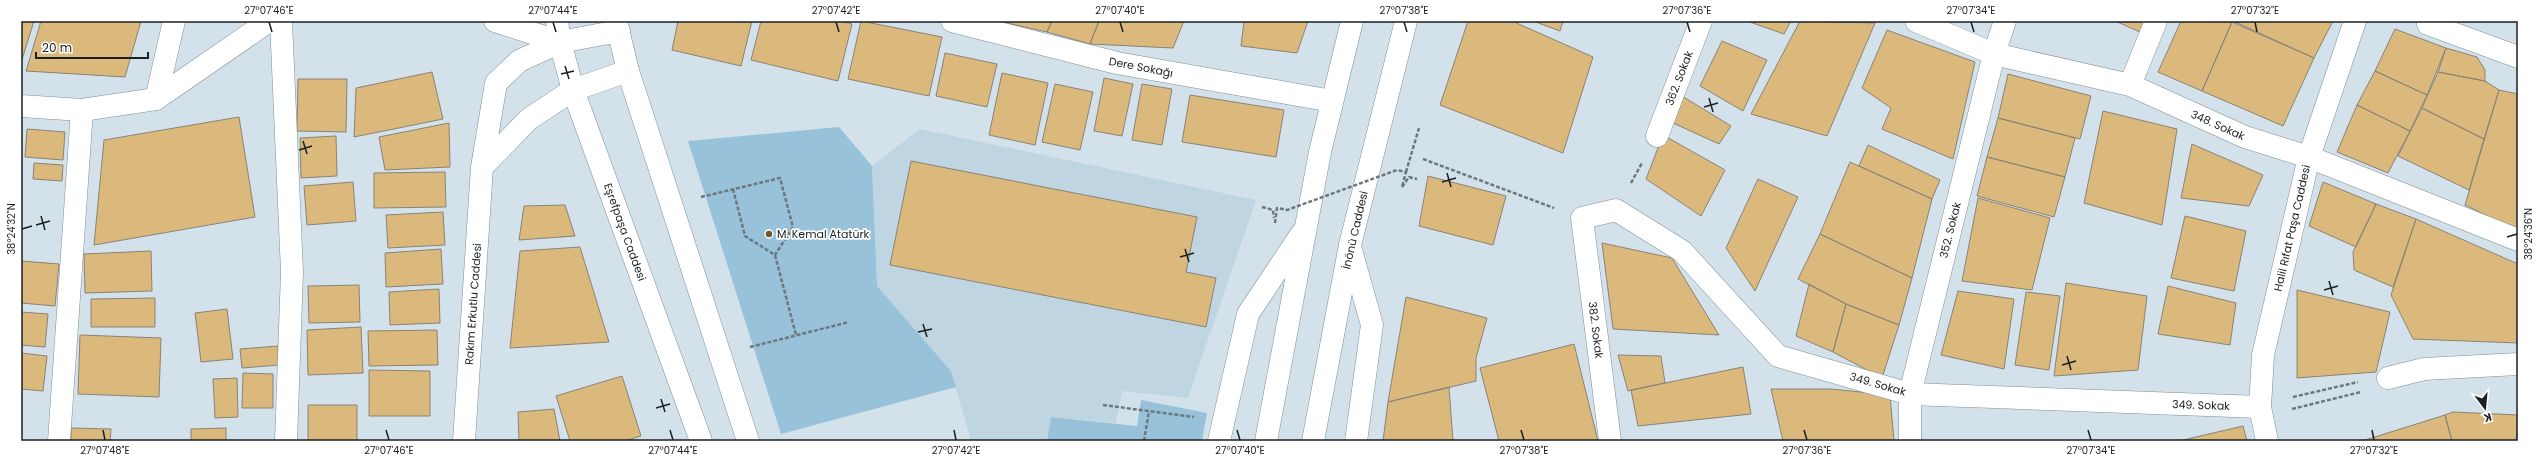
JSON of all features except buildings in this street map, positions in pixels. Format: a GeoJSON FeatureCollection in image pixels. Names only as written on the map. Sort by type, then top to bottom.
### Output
{"type":"FeatureCollection","features":[{"type":"Feature","properties":{"kind":"street"},"geometry":{"type":"LineString","coordinates":[[156,99],[174,21]]}},
{"type":"Feature","properties":{"kind":"street"},"geometry":{"type":"LineString","coordinates":[[21,106],[82,110],[156,99],[269,21]]}},
{"type":"Feature","properties":{"kind":"street"},"geometry":{"type":"LineString","coordinates":[[281,21],[292,272],[286,441]]}},
{"type":"Feature","properties":{"kind":"street"},"geometry":{"type":"LineString","coordinates":[[495,21],[560,42]]}},
{"type":"Feature","properties":{"kind":"street","name":"Eşrefpaşa Caddesi"},"geometry":{"type":"LineString","coordinates":[[557,21],[560,42],[573,90],[701,441]]}},
{"type":"Feature","properties":{"kind":"street","name":"Dere Sokağı"},"geometry":{"type":"LineString","coordinates":[[952,21],[1117,63],[1332,101]]}},
{"type":"Feature","properties":{"kind":"street"},"geometry":{"type":"LineString","coordinates":[[1266,441],[1320,152],[1352,21]]}},
{"type":"Feature","properties":{"kind":"street","name":"İnönü Caddesi"},"geometry":{"type":"LineString","coordinates":[[1314,441],[1350,245],[1406,21]]}},
{"type":"Feature","properties":{"kind":"street","name":"362. Sokak"},"geometry":{"type":"LineString","coordinates":[[1657,136],[1701,21]]}},
{"type":"Feature","properties":{"kind":"street","name":"348. Sokak"},"geometry":{"type":"LineString","coordinates":[[1916,21],[1994,54],[2130,85],[2245,137],[2308,157],[2518,240]]}},
{"type":"Feature","properties":{"kind":"street","name":"352. Sokak"},"geometry":{"type":"LineString","coordinates":[[1910,441],[1910,394],[1994,54],[2005,21]]}},
{"type":"Feature","properties":{"kind":"street"},"geometry":{"type":"LineString","coordinates":[[2130,85],[2156,21]]}},
{"type":"Feature","properties":{"kind":"street","name":"Halil Rıfat Paşa Caddesi"},"geometry":{"type":"LineString","coordinates":[[2267,441],[2260,408],[2263,355],[2308,157],[2355,21]]}},
{"type":"Feature","properties":{"kind":"street"},"geometry":{"type":"LineString","coordinates":[[2428,24],[2518,57]]}},
{"type":"Feature","properties":{"kind":"street"},"geometry":{"type":"LineString","coordinates":[[617,26],[628,71],[748,441]]}},
{"type":"Feature","properties":{"kind":"street","name":"Rakım Erkutlu Caddesi"},"geometry":{"type":"LineString","coordinates":[[464,441],[482,167],[496,83],[519,61],[560,42],[617,26]]}},
{"type":"Feature","properties":{"kind":"street"},"geometry":{"type":"LineString","coordinates":[[482,167],[529,119],[573,90],[628,71]]}},
{"type":"Feature","properties":{"kind":"street"},"geometry":{"type":"LineString","coordinates":[[59,441],[82,110]]}},
{"type":"Feature","properties":{"kind":"street"},"geometry":{"type":"LineString","coordinates":[[1582,218],[1616,210]]}},
{"type":"Feature","properties":{"kind":"street","name":"349. Sokak"},"geometry":{"type":"LineString","coordinates":[[1616,210],[1682,252],[1778,356],[1910,394],[2260,408]]}},
{"type":"Feature","properties":{"kind":"street","name":"382. Sokak"},"geometry":{"type":"LineString","coordinates":[[1582,218],[1610,441]]}},
{"type":"Feature","properties":{"kind":"street"},"geometry":{"type":"LineString","coordinates":[[1219,441],[1248,314],[1307,225]]}},
{"type":"Feature","properties":{"kind":"street"},"geometry":{"type":"LineString","coordinates":[[1350,245],[1372,325],[1356,441]]}},
{"type":"Feature","properties":{"kind":"street"},"geometry":{"type":"LineString","coordinates":[[2388,378],[2424,369],[2518,364]]}},
{"type":"Feature","properties":{"kind":"path"},"geometry":{"type":"LineString","coordinates":[[1417,179],[1409,176],[1402,187],[1419,128]]}},
{"type":"Feature","properties":{"kind":"path"},"geometry":{"type":"LineString","coordinates":[[1616,210],[1657,136]]}},
{"type":"Feature","properties":{"kind":"path"},"geometry":{"type":"LineString","coordinates":[[1423,159],[1582,218]]}},
{"type":"Feature","properties":{"kind":"path"},"geometry":{"type":"LineString","coordinates":[[1262,207],[1273,210],[1275,223],[1277,208],[1287,210],[1397,170],[1406,172]]}},
{"type":"Feature","properties":{"kind":"path"},"geometry":{"type":"LineString","coordinates":[[696,198],[780,178],[793,227],[775,255]]}},
{"type":"Feature","properties":{"kind":"path"},"geometry":{"type":"LineString","coordinates":[[733,189],[746,236],[775,255],[796,335]]}},
{"type":"Feature","properties":{"kind":"path"},"geometry":{"type":"LineString","coordinates":[[745,349],[849,322]]}},
{"type":"Feature","properties":{"kind":"path"},"geometry":{"type":"LineString","coordinates":[[2260,408],[2282,412],[2367,390],[2388,378]]}},
{"type":"Feature","properties":{"kind":"path"},"geometry":{"type":"LineString","coordinates":[[2260,408],[2289,398],[2365,380],[2388,378]]}},
{"type":"Feature","properties":{"kind":"path"},"geometry":{"type":"LineString","coordinates":[[1103,405],[1196,417]]}},
{"type":"Feature","properties":{"kind":"path"},"geometry":{"type":"LineString","coordinates":[[1144,441],[1149,411]]}},
{"type":"Feature","properties":{"kind":"shaded area"},"geometry":{"type":"Polygon","coordinates":[[[839,127],[872,166],[877,286],[951,371],[956,387],[781,434],[688,141],[839,127]]]}},
{"type":"Feature","properties":{"kind":"shaded area"},"geometry":{"type":"Polygon","coordinates":[[[920,129],[1256,200],[1188,398],[1122,391],[1116,423],[1051,417],[1047,441],[971,441],[951,371],[877,286],[872,166],[920,129]]]}},
{"type":"Feature","properties":{"kind":"shaded area"},"geometry":{"type":"Polygon","coordinates":[[[1141,400],[1207,413],[1202,441],[1047,441],[1051,417],[1137,426],[1141,400]]]}},
{"type":"Feature","properties":{"kind":"place","name":"M. Kemal Atatürk"},"geometry":{"type":"Point","coordinates":[769,234]}}]}
